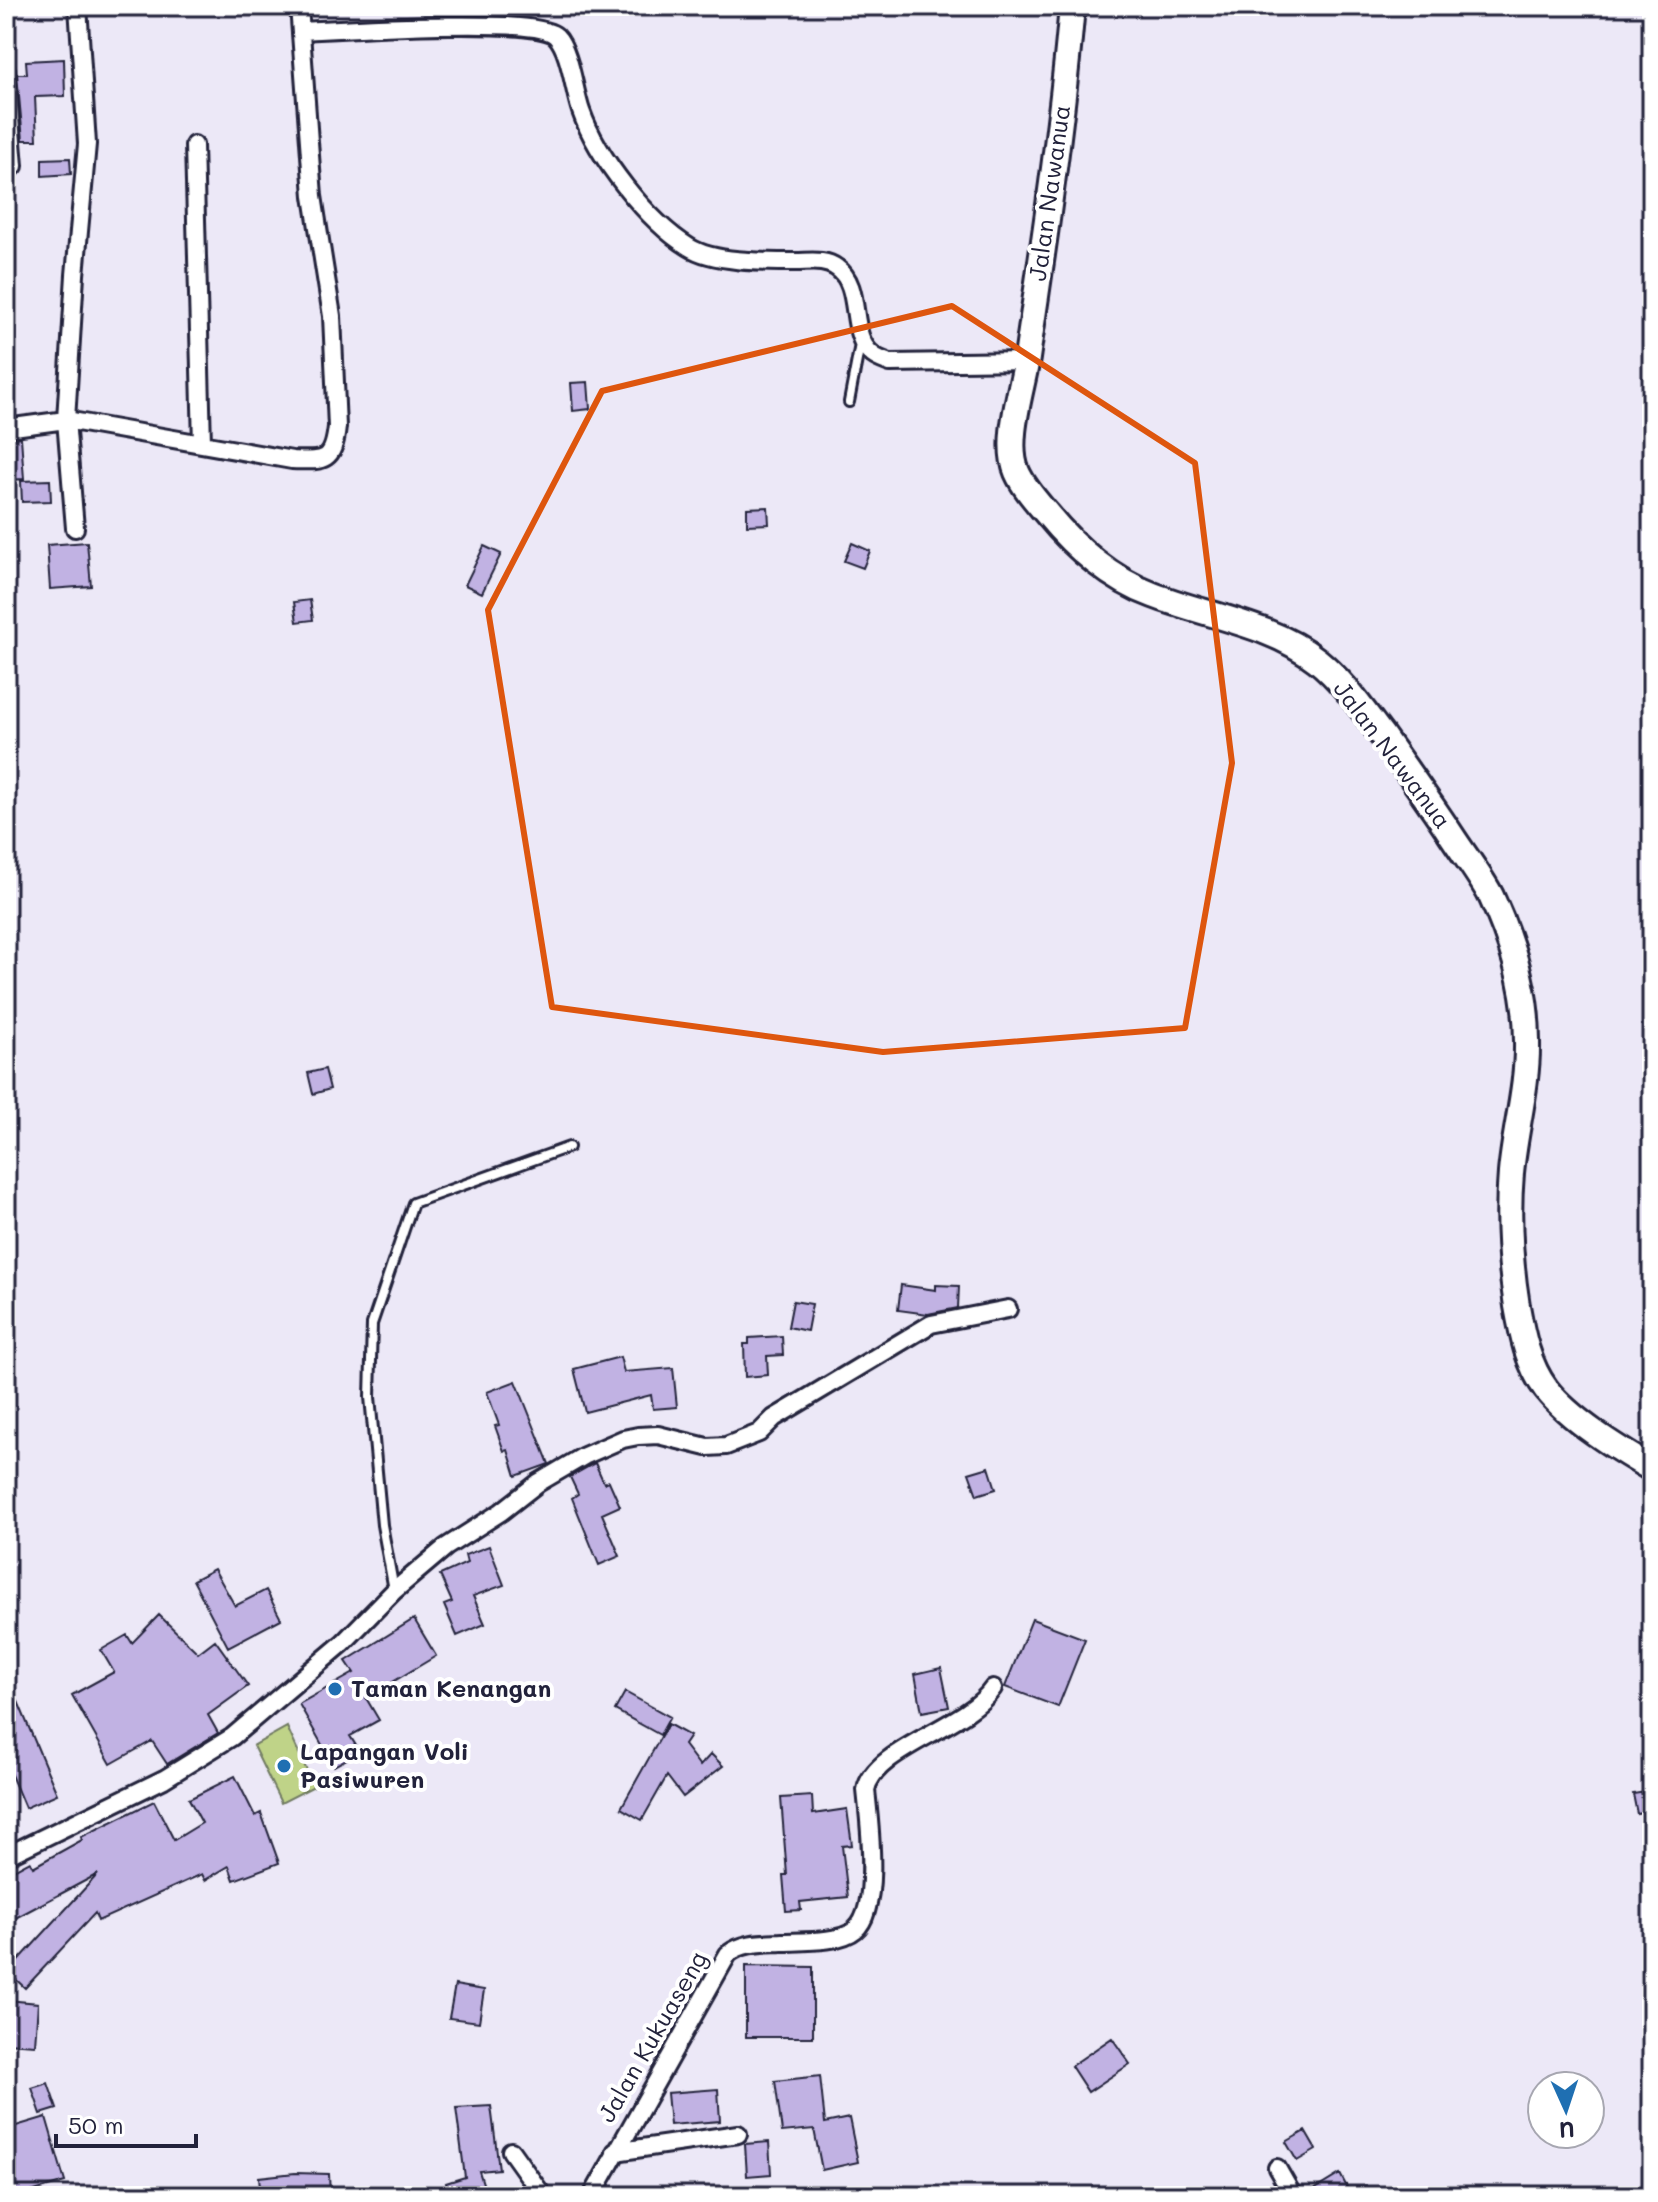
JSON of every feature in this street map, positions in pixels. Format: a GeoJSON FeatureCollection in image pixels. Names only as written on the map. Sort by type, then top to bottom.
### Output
{"type":"FeatureCollection","features":[{"type":"Feature","properties":{"kind":"street"},"geometry":{"type":"LineString","coordinates":[[75,528],[66,420],[87,144],[78,6]]}},
{"type":"Feature","properties":{"kind":"street"},"geometry":{"type":"LineString","coordinates":[[6,428],[66,420],[292,460],[321,461],[330,456],[337,427],[332,316],[313,196],[299,6]]}},
{"type":"Feature","properties":{"kind":"street","name":"Jalan Nawanua"},"geometry":{"type":"LineString","coordinates":[[1072,6],[1063,105],[1027,361],[1012,443],[1016,471],[1029,492],[1070,541],[1107,570],[1148,594],[1278,638],[1319,661],[1357,702],[1418,785],[1489,893],[1522,982],[1528,1037],[1526,1085],[1511,1172],[1509,1256],[1522,1335],[1533,1367],[1546,1389],[1587,1425],[1652,1469]]}},
{"type":"Feature","properties":{"kind":"street"},"geometry":{"type":"LineString","coordinates":[[302,31],[498,26],[543,29],[556,36],[565,54],[581,111],[594,142],[610,166],[669,233],[692,250],[716,257],[758,261],[829,262],[847,278],[861,338],[871,354],[890,363],[1027,361]]}},
{"type":"Feature","properties":{"kind":"street"},"geometry":{"type":"LineString","coordinates":[[6,71],[14,166]]}},
{"type":"Feature","properties":{"kind":"street"},"geometry":{"type":"LineString","coordinates":[[194,145],[202,443]]}},
{"type":"Feature","properties":{"kind":"street"},"geometry":{"type":"LineString","coordinates":[[6,1856],[164,1779],[232,1737],[343,1643],[394,1591],[446,1547],[501,1512],[538,1483],[584,1456],[638,1436],[658,1435],[707,1447],[726,1446],[759,1433],[774,1418],[931,1324],[1008,1309]]}},
{"type":"Feature","properties":{"kind":"street","name":"Jalan Kukuaseng"},"geometry":{"type":"LineString","coordinates":[[592,2196],[728,1954],[749,1945],[825,1940],[855,1930],[861,1922],[870,1892],[872,1856],[867,1781],[875,1770],[904,1750],[967,1714],[993,1688]]}},
{"type":"Feature","properties":{"kind":"street"},"geometry":{"type":"LineString","coordinates":[[615,2152],[738,2134]]}},
{"type":"Feature","properties":{"kind":"street"},"geometry":{"type":"LineString","coordinates":[[511,2151],[543,2196]]}},
{"type":"Feature","properties":{"kind":"street"},"geometry":{"type":"LineString","coordinates":[[1277,2168],[1293,2196]]}},
{"type":"Feature","properties":{"kind":"lane"},"geometry":{"type":"LineString","coordinates":[[849,402],[861,338]]}},
{"type":"Feature","properties":{"kind":"lane"},"geometry":{"type":"LineString","coordinates":[[394,1591],[382,1525],[370,1397],[372,1324],[413,1203],[569,1147]]}},
{"type":"Feature","properties":{"kind":"highlighted area"},"geometry":{"type":"Polygon","coordinates":[[[952,306],[1195,463],[1232,763],[1185,1028],[883,1052],[552,1007],[488,610],[602,391],[952,306]]]}},
{"type":"Feature","properties":{"kind":"green space","name":"Lapangan Voli Pasiwuren"},"geometry":{"type":"Polygon","coordinates":[[[287,1727],[314,1786],[281,1803],[253,1746],[287,1727]]]}},
{"type":"Feature","properties":{"kind":"building"},"geometry":{"type":"Polygon","coordinates":[[[64,59],[65,96],[35,97],[37,140],[23,140],[17,74],[27,74],[26,61],[64,59]]]}},
{"type":"Feature","properties":{"kind":"building"},"geometry":{"type":"Polygon","coordinates":[[[70,158],[71,174],[42,176],[42,159],[70,158]]]}},
{"type":"Feature","properties":{"kind":"building"},"geometry":{"type":"Polygon","coordinates":[[[588,382],[590,409],[573,411],[571,383],[588,382]]]}},
{"type":"Feature","properties":{"kind":"building"},"geometry":{"type":"Polygon","coordinates":[[[21,437],[24,479],[6,480],[6,439],[21,437]]]}},
{"type":"Feature","properties":{"kind":"building"},"geometry":{"type":"Polygon","coordinates":[[[50,480],[51,501],[22,502],[21,481],[50,480]]]}},
{"type":"Feature","properties":{"kind":"building"},"geometry":{"type":"Polygon","coordinates":[[[768,507],[769,524],[747,525],[747,508],[768,507]]]}},
{"type":"Feature","properties":{"kind":"building"},"geometry":{"type":"Polygon","coordinates":[[[87,542],[91,586],[50,589],[47,545],[87,542]]]}},
{"type":"Feature","properties":{"kind":"building"},"geometry":{"type":"Polygon","coordinates":[[[852,543],[870,551],[863,568],[844,561],[852,543]]]}},
{"type":"Feature","properties":{"kind":"building"},"geometry":{"type":"Polygon","coordinates":[[[484,546],[501,554],[482,593],[465,585],[484,546]]]}},
{"type":"Feature","properties":{"kind":"building"},"geometry":{"type":"Polygon","coordinates":[[[310,600],[313,620],[297,622],[294,602],[310,600]]]}},
{"type":"Feature","properties":{"kind":"building"},"geometry":{"type":"Polygon","coordinates":[[[325,1069],[330,1089],[313,1094],[308,1073],[325,1069]]]}},
{"type":"Feature","properties":{"kind":"building"},"geometry":{"type":"Polygon","coordinates":[[[901,1285],[936,1290],[936,1285],[959,1286],[958,1308],[928,1314],[898,1310],[901,1285]]]}},
{"type":"Feature","properties":{"kind":"building"},"geometry":{"type":"Polygon","coordinates":[[[793,1301],[812,1304],[807,1331],[788,1327],[793,1301]]]}},
{"type":"Feature","properties":{"kind":"building"},"geometry":{"type":"Polygon","coordinates":[[[782,1336],[783,1355],[767,1356],[768,1375],[745,1377],[744,1344],[749,1344],[749,1338],[782,1336]]]}},
{"type":"Feature","properties":{"kind":"building"},"geometry":{"type":"Polygon","coordinates":[[[620,1357],[624,1372],[673,1368],[677,1407],[653,1409],[651,1395],[585,1412],[574,1369],[620,1357]]]}},
{"type":"Feature","properties":{"kind":"building"},"geometry":{"type":"Polygon","coordinates":[[[516,1381],[549,1464],[516,1476],[508,1450],[504,1451],[495,1426],[499,1425],[487,1392],[516,1381]]]}},
{"type":"Feature","properties":{"kind":"building"},"geometry":{"type":"Polygon","coordinates":[[[595,1463],[604,1483],[609,1481],[620,1506],[602,1514],[620,1556],[599,1565],[572,1498],[578,1494],[570,1477],[595,1463]]]}},
{"type":"Feature","properties":{"kind":"building"},"geometry":{"type":"Polygon","coordinates":[[[989,1467],[996,1489],[977,1495],[969,1473],[989,1467]]]}},
{"type":"Feature","properties":{"kind":"building"},"geometry":{"type":"Polygon","coordinates":[[[489,1546],[504,1585],[473,1596],[485,1624],[457,1636],[444,1605],[452,1602],[440,1575],[467,1563],[465,1555],[489,1546]]]}},
{"type":"Feature","properties":{"kind":"building"},"geometry":{"type":"Polygon","coordinates":[[[214,1569],[235,1606],[266,1590],[281,1619],[228,1647],[193,1580],[214,1569]]]}},
{"type":"Feature","properties":{"kind":"building"},"geometry":{"type":"Polygon","coordinates":[[[159,1615],[198,1653],[215,1640],[248,1686],[208,1715],[218,1733],[167,1764],[152,1741],[111,1764],[72,1695],[114,1672],[101,1650],[127,1635],[132,1643],[159,1615]]]}},
{"type":"Feature","properties":{"kind":"building"},"geometry":{"type":"Polygon","coordinates":[[[414,1619],[436,1656],[366,1698],[379,1720],[350,1736],[360,1752],[334,1766],[299,1704],[354,1673],[346,1661],[414,1619]]]}},
{"type":"Feature","properties":{"kind":"building"},"geometry":{"type":"Polygon","coordinates":[[[1032,1619],[1085,1639],[1058,1707],[1005,1687],[1032,1619]]]}},
{"type":"Feature","properties":{"kind":"building"},"geometry":{"type":"Polygon","coordinates":[[[941,1668],[949,1707],[922,1712],[915,1674],[941,1668]]]}},
{"type":"Feature","properties":{"kind":"building"},"geometry":{"type":"Polygon","coordinates":[[[6,1673],[57,1794],[25,1808],[6,1763],[6,1673]]]}},
{"type":"Feature","properties":{"kind":"building"},"geometry":{"type":"Polygon","coordinates":[[[625,1692],[670,1717],[660,1735],[615,1710],[625,1692]]]}},
{"type":"Feature","properties":{"kind":"building"},"geometry":{"type":"Polygon","coordinates":[[[668,1724],[690,1736],[684,1745],[700,1766],[711,1754],[723,1766],[683,1797],[667,1776],[642,1820],[621,1808],[668,1724]]]}},
{"type":"Feature","properties":{"kind":"building"},"geometry":{"type":"Polygon","coordinates":[[[235,1776],[255,1816],[261,1813],[279,1863],[234,1880],[229,1866],[205,1880],[202,1874],[98,1921],[95,1913],[25,1988],[8,1972],[98,1874],[6,1923],[6,1874],[30,1861],[33,1867],[82,1840],[81,1837],[154,1801],[174,1840],[202,1823],[189,1799],[235,1776]]]}},
{"type":"Feature","properties":{"kind":"building"},"geometry":{"type":"Polygon","coordinates":[[[1652,1791],[1652,1811],[1637,1814],[1633,1794],[1652,1791]]]}},
{"type":"Feature","properties":{"kind":"building"},"geometry":{"type":"Polygon","coordinates":[[[812,1796],[813,1814],[847,1809],[852,1845],[842,1846],[848,1897],[800,1902],[801,1910],[786,1911],[783,1875],[787,1875],[781,1798],[812,1796]]]}},
{"type":"Feature","properties":{"kind":"building"},"geometry":{"type":"Polygon","coordinates":[[[746,1966],[813,1967],[813,2037],[746,2037],[746,1966]]]}},
{"type":"Feature","properties":{"kind":"building"},"geometry":{"type":"Polygon","coordinates":[[[455,1985],[484,1990],[479,2022],[449,2018],[455,1985]]]}},
{"type":"Feature","properties":{"kind":"building"},"geometry":{"type":"Polygon","coordinates":[[[7,2000],[38,2003],[35,2045],[6,2043],[7,2000]]]}},
{"type":"Feature","properties":{"kind":"building"},"geometry":{"type":"Polygon","coordinates":[[[1112,2038],[1130,2064],[1088,2092],[1071,2066],[1112,2038]]]}},
{"type":"Feature","properties":{"kind":"building"},"geometry":{"type":"Polygon","coordinates":[[[820,2076],[825,2123],[849,2118],[858,2162],[822,2170],[814,2129],[782,2132],[775,2081],[820,2076]]]}},
{"type":"Feature","properties":{"kind":"building"},"geometry":{"type":"Polygon","coordinates":[[[48,2083],[57,2109],[41,2114],[32,2088],[48,2083]]]}},
{"type":"Feature","properties":{"kind":"building"},"geometry":{"type":"Polygon","coordinates":[[[718,2089],[720,2121],[670,2125],[667,2093],[718,2089]]]}},
{"type":"Feature","properties":{"kind":"building"},"geometry":{"type":"Polygon","coordinates":[[[491,2106],[499,2169],[479,2171],[487,2196],[450,2196],[446,2183],[465,2177],[456,2108],[491,2106]]]}},
{"type":"Feature","properties":{"kind":"building"},"geometry":{"type":"Polygon","coordinates":[[[46,2117],[65,2182],[17,2196],[6,2196],[6,2129],[46,2117]]]}},
{"type":"Feature","properties":{"kind":"building"},"geometry":{"type":"Polygon","coordinates":[[[1305,2131],[1316,2150],[1297,2161],[1286,2142],[1305,2131]]]}},
{"type":"Feature","properties":{"kind":"building"},"geometry":{"type":"Polygon","coordinates":[[[769,2142],[771,2174],[747,2176],[745,2144],[769,2142]]]}},
{"type":"Feature","properties":{"kind":"building"},"geometry":{"type":"Polygon","coordinates":[[[295,2173],[329,2174],[330,2196],[261,2196],[259,2177],[295,2173]]]}},
{"type":"Feature","properties":{"kind":"building"},"geometry":{"type":"Polygon","coordinates":[[[1340,2174],[1349,2191],[1341,2196],[1304,2196],[1340,2174]]]}},
{"type":"Feature","properties":{"kind":"place","name":"Taman Kenangan"},"geometry":{"type":"Point","coordinates":[335,1689]}},
{"type":"Feature","properties":{"kind":"place","name":"Lapangan Voli Pasiwuren"},"geometry":{"type":"Point","coordinates":[284,1766]}}]}
